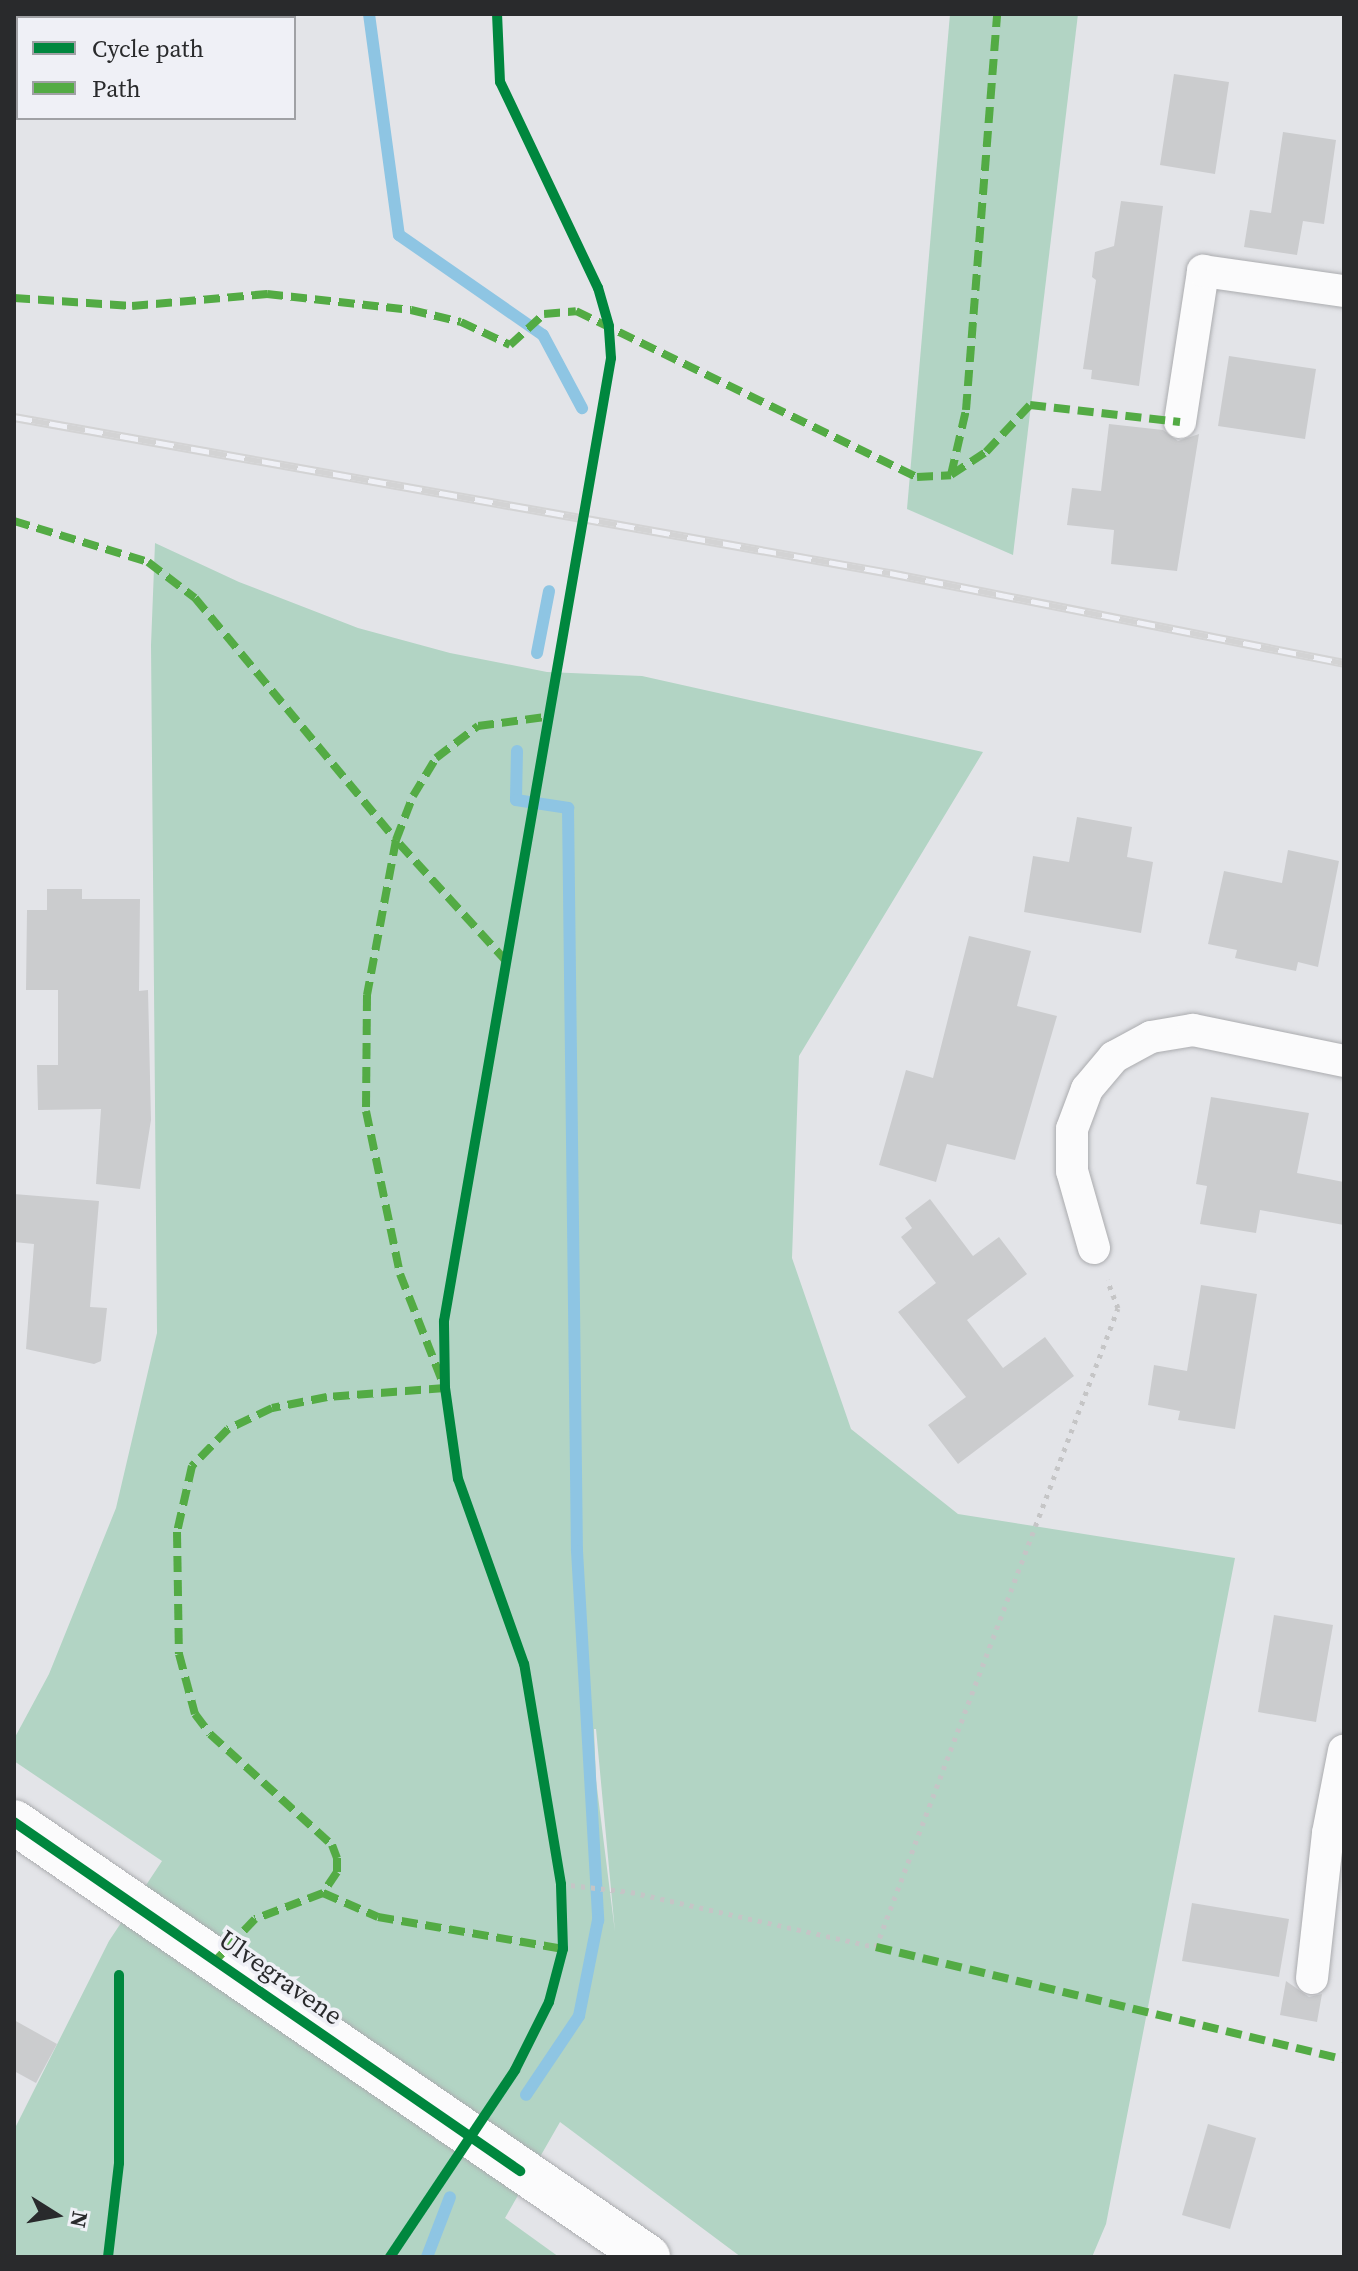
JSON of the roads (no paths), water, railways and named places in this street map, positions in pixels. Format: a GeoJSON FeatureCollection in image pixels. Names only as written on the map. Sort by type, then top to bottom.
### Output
{"type":"FeatureCollection","features":[{"type":"Feature","properties":{"kind":"street"},"geometry":{"type":"LineString","coordinates":[[1180,422],[1203,271],[1344,291]]}},
{"type":"Feature","properties":{"kind":"street"},"geometry":{"type":"LineString","coordinates":[[1094,1248],[1072,1171],[1072,1129],[1087,1089],[1114,1057],[1151,1037],[1193,1030],[1344,1061]]}},
{"type":"Feature","properties":{"kind":"street"},"geometry":{"type":"LineString","coordinates":[[1312,1978],[1328,1833],[1344,1751]]}},
{"type":"Feature","properties":{"kind":"street","name":"Ulvegravene"},"geometry":{"type":"LineString","coordinates":[[14,1822],[648,2257]]}},
{"type":"Feature","properties":{"kind":"waterway"},"geometry":{"type":"LineString","coordinates":[[369,14],[399,235],[543,335],[582,408]]}},
{"type":"Feature","properties":{"kind":"waterway"},"geometry":{"type":"LineString","coordinates":[[537,653],[549,591]]}},
{"type":"Feature","properties":{"kind":"waterway"},"geometry":{"type":"LineString","coordinates":[[517,751],[516,800],[568,808],[577,1551],[598,1920],[579,2016],[526,2095]]}},
{"type":"Feature","properties":{"kind":"waterway"},"geometry":{"type":"LineString","coordinates":[[427,2257],[450,2197]]}},
{"type":"Feature","properties":{"kind":"railway"},"geometry":{"type":"LineString","coordinates":[[14,417],[890,573],[1344,663]]}}]}
